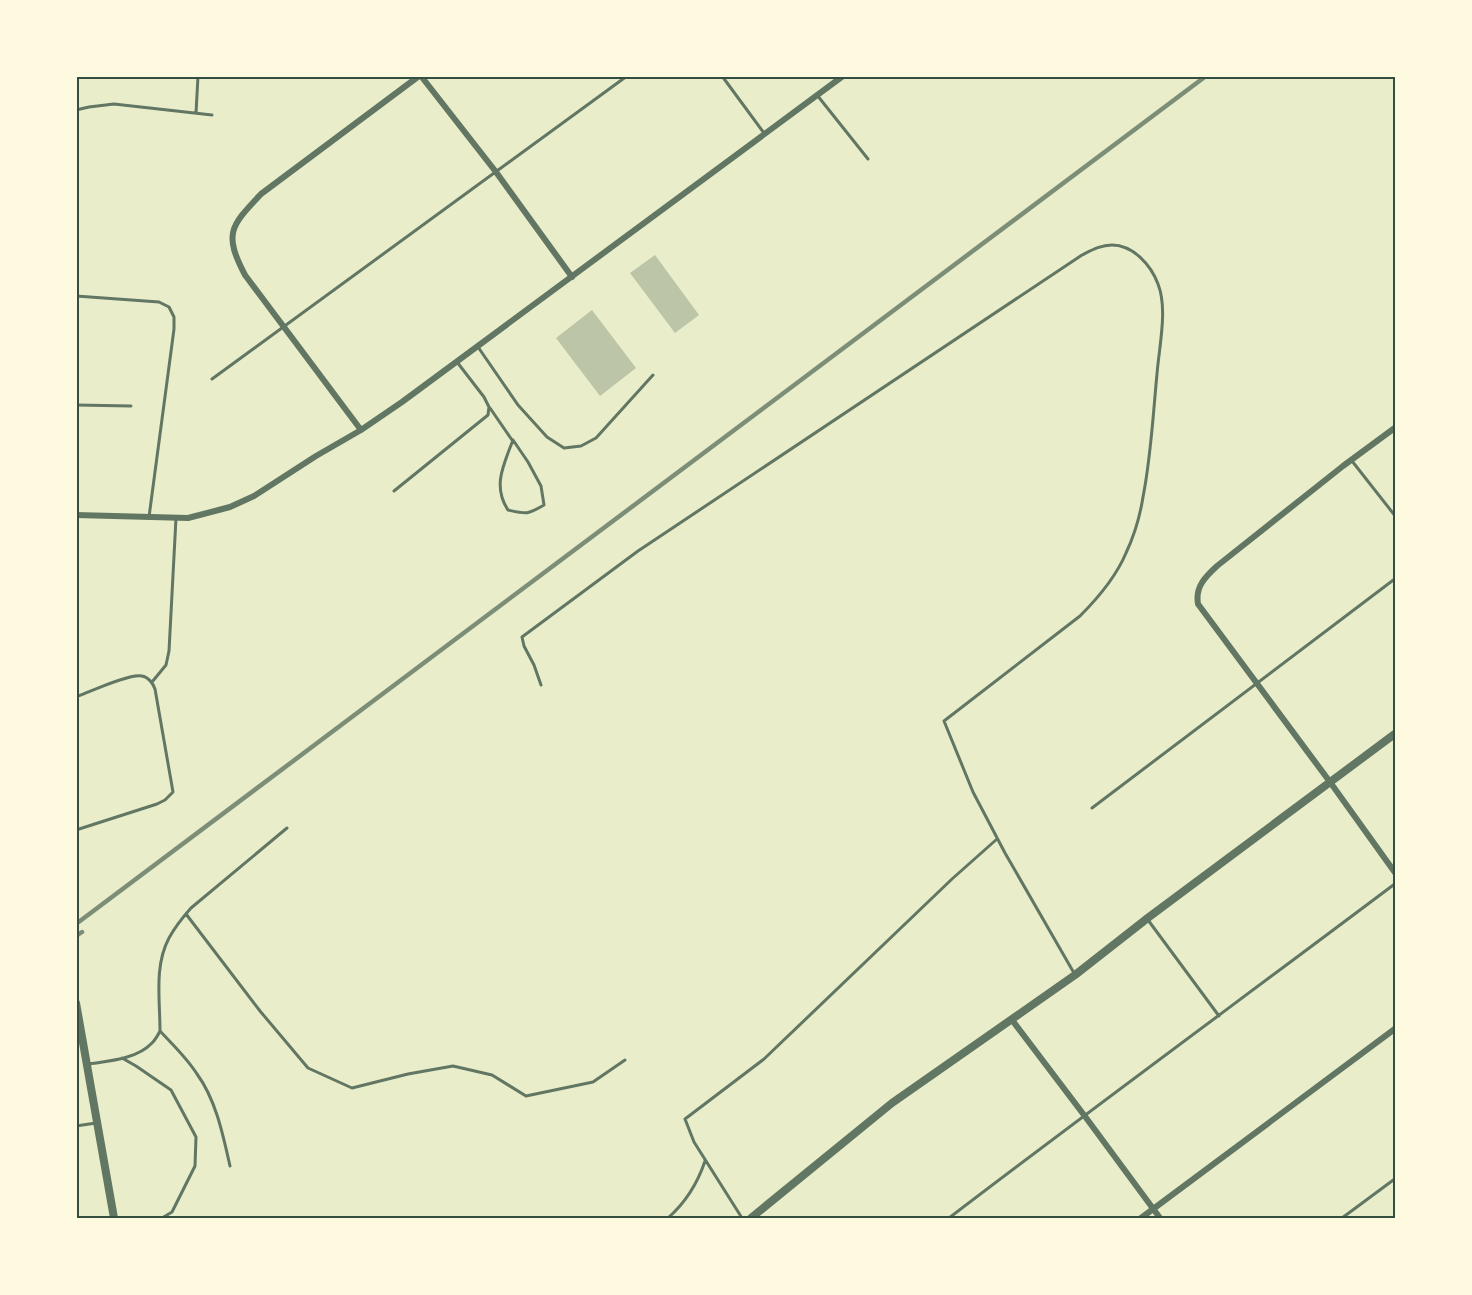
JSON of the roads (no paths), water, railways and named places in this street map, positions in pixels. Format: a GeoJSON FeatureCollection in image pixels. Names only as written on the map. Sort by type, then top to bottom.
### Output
{"type":"FeatureCollection","features":[{"type":"Feature","properties":{"kind":"street"},"geometry":{"type":"LineString","coordinates":[[361,430],[244,275],[237,261],[232,237],[241,215],[261,194],[420,76],[496,172],[572,277]]}},
{"type":"Feature","properties":{"kind":"street"},"geometry":{"type":"LineString","coordinates":[[76,515],[188,518],[230,507],[254,496],[402,402],[843,76]]}},
{"type":"Feature","properties":{"kind":"street"},"geometry":{"type":"LineString","coordinates":[[1395,427],[1217,566],[1198,587],[1197,598],[1198,604],[1395,874]]}},
{"type":"Feature","properties":{"kind":"street"},"geometry":{"type":"LineString","coordinates":[[751,1218],[892,1103],[1075,975],[1395,733]]}},
{"type":"Feature","properties":{"kind":"street"},"geometry":{"type":"LineString","coordinates":[[76,1003],[114,1218]]}},
{"type":"Feature","properties":{"kind":"street"},"geometry":{"type":"LineString","coordinates":[[1012,1020],[1161,1218]]}},
{"type":"Feature","properties":{"kind":"street"},"geometry":{"type":"LineString","coordinates":[[1141,1218],[1395,1028]]}},
{"type":"Feature","properties":{"kind":"lane"},"geometry":{"type":"LineString","coordinates":[[196,113],[198,76]]}},
{"type":"Feature","properties":{"kind":"lane"},"geometry":{"type":"LineString","coordinates":[[212,379],[627,76]]}},
{"type":"Feature","properties":{"kind":"lane"},"geometry":{"type":"LineString","coordinates":[[722,76],[764,134]]}},
{"type":"Feature","properties":{"kind":"lane"},"geometry":{"type":"LineString","coordinates":[[817,95],[868,159]]}},
{"type":"Feature","properties":{"kind":"lane"},"geometry":{"type":"LineString","coordinates":[[76,110],[114,104],[212,115]]}},
{"type":"Feature","properties":{"kind":"lane"},"geometry":{"type":"LineString","coordinates":[[541,684],[522,637],[629,557],[1082,255],[1100,247],[1113,245],[1131,250],[1149,265],[1159,285],[1163,309],[1153,422],[1143,498],[1125,555],[1094,602],[1080,616],[944,721],[972,792],[1075,975]]}},
{"type":"Feature","properties":{"kind":"lane"},"geometry":{"type":"LineString","coordinates":[[76,296],[159,303],[169,307],[174,317],[149,517]]}},
{"type":"Feature","properties":{"kind":"lane"},"geometry":{"type":"LineString","coordinates":[[478,347],[518,405],[547,436],[564,448],[581,446],[596,438],[653,375]]}},
{"type":"Feature","properties":{"kind":"lane"},"geometry":{"type":"LineString","coordinates":[[457,362],[484,397],[528,462],[541,486],[544,505],[525,514],[508,510],[501,495],[502,468],[513,440]]}},
{"type":"Feature","properties":{"kind":"lane"},"geometry":{"type":"LineString","coordinates":[[76,405],[131,406]]}},
{"type":"Feature","properties":{"kind":"lane"},"geometry":{"type":"LineString","coordinates":[[394,491],[488,415],[489,407]]}},
{"type":"Feature","properties":{"kind":"lane"},"geometry":{"type":"LineString","coordinates":[[1351,460],[1395,517]]}},
{"type":"Feature","properties":{"kind":"lane"},"geometry":{"type":"LineString","coordinates":[[152,682],[166,664],[169,651],[176,518]]}},
{"type":"Feature","properties":{"kind":"lane"},"geometry":{"type":"LineString","coordinates":[[1092,808],[1395,578]]}},
{"type":"Feature","properties":{"kind":"lane"},"geometry":{"type":"LineString","coordinates":[[76,697],[132,676],[142,676],[152,682],[173,792],[157,804],[76,830]]}},
{"type":"Feature","properties":{"kind":"lane"},"geometry":{"type":"LineString","coordinates":[[87,1064],[122,1058],[141,1051],[152,1043],[160,1031],[161,958],[168,939],[179,921],[191,908],[287,828]]}},
{"type":"Feature","properties":{"kind":"lane"},"geometry":{"type":"LineString","coordinates":[[742,1218],[694,1142],[685,1119],[764,1059],[952,879],[997,839]]}},
{"type":"Feature","properties":{"kind":"lane"},"geometry":{"type":"LineString","coordinates":[[949,1218],[1395,883]]}},
{"type":"Feature","properties":{"kind":"lane"},"geometry":{"type":"LineString","coordinates":[[186,914],[260,1011],[308,1068],[352,1088],[453,1066],[492,1075],[526,1096],[593,1082],[625,1060]]}},
{"type":"Feature","properties":{"kind":"lane"},"geometry":{"type":"LineString","coordinates":[[1147,919],[1219,1016]]}},
{"type":"Feature","properties":{"kind":"lane"},"geometry":{"type":"LineString","coordinates":[[160,1031],[197,1073],[205,1086],[221,1127],[230,1166]]}},
{"type":"Feature","properties":{"kind":"lane"},"geometry":{"type":"LineString","coordinates":[[122,1058],[171,1090],[196,1137],[195,1166],[172,1212],[162,1218]]}},
{"type":"Feature","properties":{"kind":"lane"},"geometry":{"type":"LineString","coordinates":[[76,1126],[97,1123]]}},
{"type":"Feature","properties":{"kind":"lane"},"geometry":{"type":"LineString","coordinates":[[668,1218],[679,1208],[692,1190],[705,1161]]}},
{"type":"Feature","properties":{"kind":"lane"},"geometry":{"type":"LineString","coordinates":[[1342,1218],[1395,1178]]}},
{"type":"Feature","properties":{"kind":"railway"},"geometry":{"type":"LineString","coordinates":[[76,924],[1206,76]]}},
{"type":"Feature","properties":{"kind":"railway"},"geometry":{"type":"LineString","coordinates":[[76,936],[82,932]]}}]}
